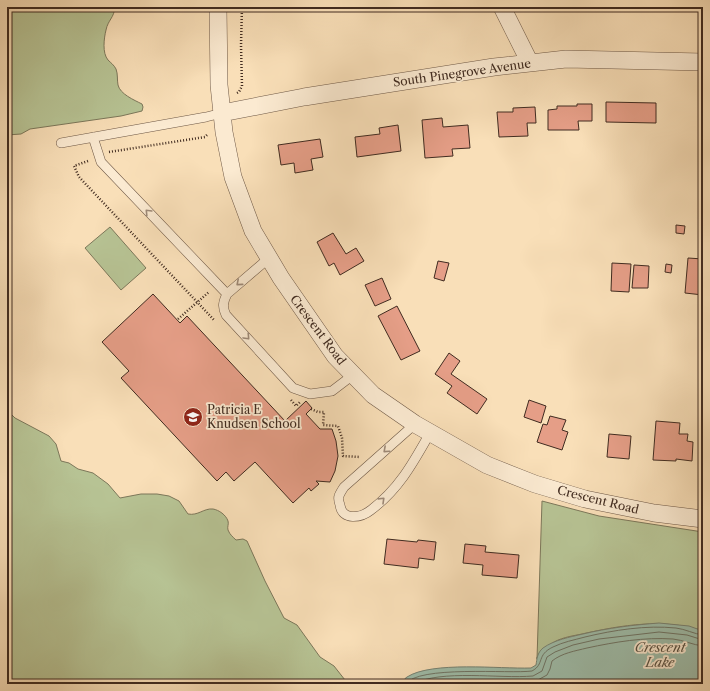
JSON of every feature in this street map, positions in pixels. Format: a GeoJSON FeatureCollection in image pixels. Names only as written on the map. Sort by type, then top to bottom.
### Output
{"type":"FeatureCollection","features":[{"type":"Feature","properties":{"kind":"street","name":"Crescent Road"},"geometry":{"type":"LineString","coordinates":[[218,7],[220,96],[224,132],[233,177],[253,231],[281,278],[330,350],[373,395],[415,424],[487,465],[535,484],[585,499],[654,513],[703,519]]}},
{"type":"Feature","properties":{"kind":"street"},"geometry":{"type":"LineString","coordinates":[[502,7],[530,63]]}},
{"type":"Feature","properties":{"kind":"street","name":"South Pinegrove Avenue"},"geometry":{"type":"LineString","coordinates":[[222,113],[304,97],[494,67],[566,59],[703,62]]}},
{"type":"Feature","properties":{"kind":"lane"},"geometry":{"type":"LineString","coordinates":[[61,142],[222,113]]}},
{"type":"Feature","properties":{"kind":"lane"},"geometry":{"type":"LineString","coordinates":[[93,137],[101,162],[227,294]]}},
{"type":"Feature","properties":{"kind":"lane"},"geometry":{"type":"LineString","coordinates":[[269,258],[227,294],[223,302],[223,309],[226,315],[293,388],[310,394],[332,391],[353,374]]}},
{"type":"Feature","properties":{"kind":"lane"},"geometry":{"type":"LineString","coordinates":[[415,424],[344,488],[338,497],[340,507],[345,515],[353,517],[361,516],[371,510],[401,481],[430,433]]}},
{"type":"Feature","properties":{"kind":"path"},"geometry":{"type":"LineString","coordinates":[[220,96],[239,92],[242,86],[242,7]]}},
{"type":"Feature","properties":{"kind":"path"},"geometry":{"type":"LineString","coordinates":[[206,117],[208,136],[110,152],[74,166],[79,177],[219,326]]}},
{"type":"Feature","properties":{"kind":"path"},"geometry":{"type":"LineString","coordinates":[[178,319],[208,293],[220,287]]}},
{"type":"Feature","properties":{"kind":"path"},"geometry":{"type":"LineString","coordinates":[[290,400],[296,406],[302,400],[305,403]]}},
{"type":"Feature","properties":{"kind":"path"},"geometry":{"type":"LineString","coordinates":[[311,410],[324,412],[323,425],[338,426],[342,438],[343,456],[362,457],[370,464]]}},
{"type":"Feature","properties":{"kind":"shaded area"},"geometry":{"type":"Polygon","coordinates":[[[7,7],[115,7],[105,33],[104,45],[106,57],[116,69],[118,85],[121,91],[142,104],[142,111],[121,116],[30,129],[21,134],[7,135],[7,7]]]}},
{"type":"Feature","properties":{"kind":"shaded area"},"geometry":{"type":"Polygon","coordinates":[[[110,227],[146,268],[121,290],[85,248],[110,227]]]}},
{"type":"Feature","properties":{"kind":"shaded area"},"geometry":{"type":"Polygon","coordinates":[[[7,410],[15,418],[49,436],[56,444],[61,461],[69,463],[78,469],[93,473],[108,484],[120,498],[141,494],[157,494],[169,496],[179,501],[188,514],[195,514],[210,509],[222,513],[228,521],[228,530],[232,536],[236,540],[243,539],[247,541],[284,618],[297,625],[320,657],[334,666],[347,684],[7,684],[7,410]]]}},
{"type":"Feature","properties":{"kind":"shaded area"},"geometry":{"type":"Polygon","coordinates":[[[542,501],[599,516],[703,532],[703,631],[688,627],[658,624],[643,624],[612,628],[570,636],[558,640],[542,651],[537,657],[542,501]]]}},
{"type":"Feature","properties":{"kind":"water","name":"Crescent Lake"},"geometry":{"type":"Polygon","coordinates":[[[659,623],[689,626],[703,631],[703,684],[401,684],[407,677],[418,672],[432,669],[449,667],[531,668],[536,665],[541,650],[547,645],[557,641],[602,630],[659,623]]]}},
{"type":"Feature","properties":{"kind":"building"},"geometry":{"type":"Polygon","coordinates":[[[606,102],[656,103],[656,123],[606,122],[606,102]]]}},
{"type":"Feature","properties":{"kind":"building"},"geometry":{"type":"Polygon","coordinates":[[[577,104],[592,104],[592,121],[578,121],[579,130],[548,130],[548,110],[557,109],[557,106],[577,106],[577,104]]]}},
{"type":"Feature","properties":{"kind":"building"},"geometry":{"type":"Polygon","coordinates":[[[535,107],[536,123],[527,123],[528,136],[499,137],[497,112],[513,112],[513,108],[535,107]]]}},
{"type":"Feature","properties":{"kind":"building"},"geometry":{"type":"Polygon","coordinates":[[[442,118],[443,127],[468,125],[470,148],[452,149],[453,156],[425,158],[422,120],[442,118]]]}},
{"type":"Feature","properties":{"kind":"building"},"geometry":{"type":"Polygon","coordinates":[[[398,125],[401,151],[357,157],[355,137],[380,134],[379,128],[398,125]]]}},
{"type":"Feature","properties":{"kind":"building"},"geometry":{"type":"Polygon","coordinates":[[[320,139],[323,157],[311,159],[313,170],[295,173],[294,163],[281,165],[278,145],[320,139]]]}},
{"type":"Feature","properties":{"kind":"building"},"geometry":{"type":"Polygon","coordinates":[[[676,225],[685,226],[684,234],[676,233],[676,225]]]}},
{"type":"Feature","properties":{"kind":"building"},"geometry":{"type":"Polygon","coordinates":[[[333,233],[346,254],[356,248],[364,261],[340,275],[334,263],[329,266],[317,242],[333,233]]]}},
{"type":"Feature","properties":{"kind":"building"},"geometry":{"type":"Polygon","coordinates":[[[688,258],[703,259],[703,295],[685,293],[688,258]]]}},
{"type":"Feature","properties":{"kind":"building"},"geometry":{"type":"Polygon","coordinates":[[[438,261],[449,263],[444,281],[434,278],[438,261]]]}},
{"type":"Feature","properties":{"kind":"building"},"geometry":{"type":"Polygon","coordinates":[[[612,263],[631,264],[629,292],[611,291],[612,263]]]}},
{"type":"Feature","properties":{"kind":"building"},"geometry":{"type":"Polygon","coordinates":[[[666,264],[672,265],[671,273],[665,272],[666,264]]]}},
{"type":"Feature","properties":{"kind":"building"},"geometry":{"type":"Polygon","coordinates":[[[634,265],[649,266],[648,288],[632,288],[634,265]]]}},
{"type":"Feature","properties":{"kind":"building"},"geometry":{"type":"Polygon","coordinates":[[[382,278],[391,299],[375,306],[365,285],[382,278]]]}},
{"type":"Feature","properties":{"kind":"building"},"geometry":{"type":"Polygon","coordinates":[[[153,294],[180,323],[187,316],[285,421],[306,401],[312,408],[306,414],[320,429],[332,429],[336,441],[338,456],[335,471],[330,482],[316,481],[319,484],[311,491],[309,488],[293,503],[255,462],[234,481],[226,472],[217,481],[121,378],[129,371],[102,342],[153,294]]]}},
{"type":"Feature","properties":{"kind":"building"},"geometry":{"type":"Polygon","coordinates":[[[397,306],[420,351],[401,360],[378,316],[397,306]]]}},
{"type":"Feature","properties":{"kind":"building"},"geometry":{"type":"Polygon","coordinates":[[[449,353],[460,361],[451,374],[487,399],[477,414],[447,393],[452,386],[435,374],[449,353]]]}},
{"type":"Feature","properties":{"kind":"building"},"geometry":{"type":"Polygon","coordinates":[[[529,400],[546,406],[541,423],[524,417],[529,400]]]}},
{"type":"Feature","properties":{"kind":"building"},"geometry":{"type":"Polygon","coordinates":[[[550,416],[566,420],[562,430],[568,432],[562,450],[537,442],[543,424],[547,425],[550,416]]]}},
{"type":"Feature","properties":{"kind":"building"},"geometry":{"type":"Polygon","coordinates":[[[656,421],[680,423],[679,434],[688,434],[687,441],[693,442],[692,461],[676,459],[676,461],[653,460],[656,421]]]}},
{"type":"Feature","properties":{"kind":"building"},"geometry":{"type":"Polygon","coordinates":[[[609,434],[631,436],[629,459],[607,457],[609,434]]]}},
{"type":"Feature","properties":{"kind":"building"},"geometry":{"type":"Polygon","coordinates":[[[387,539],[436,542],[434,560],[419,558],[418,568],[384,564],[387,539]]]}},
{"type":"Feature","properties":{"kind":"building"},"geometry":{"type":"Polygon","coordinates":[[[465,544],[486,546],[485,552],[519,555],[517,578],[482,575],[483,565],[463,563],[465,544]]]}},
{"type":"Feature","properties":{"kind":"place","name":"Patricia E Knudsen School"},"geometry":{"type":"Point","coordinates":[193,417]}}]}
